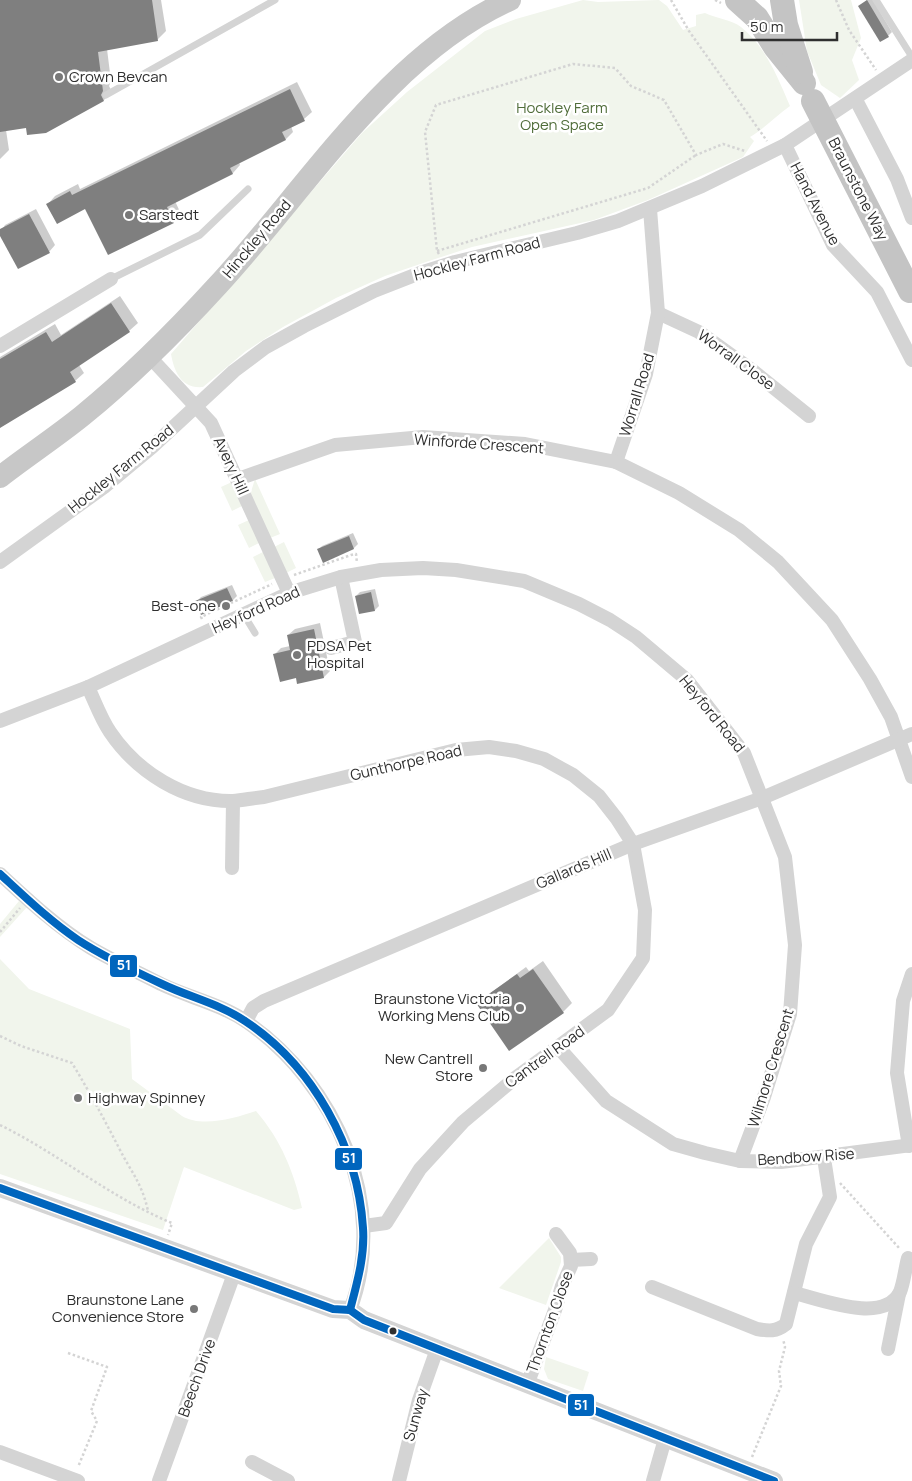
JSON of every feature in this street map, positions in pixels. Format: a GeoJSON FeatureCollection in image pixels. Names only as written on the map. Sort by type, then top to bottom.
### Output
{"type":"FeatureCollection","features":[{"type":"Feature","properties":{"kind":"highway","name":"Braunstone Way"},"geometry":{"type":"LineString","coordinates":[[737,0],[757,18],[775,47],[809,92]]}},
{"type":"Feature","properties":{"kind":"highway","name":"Braunstone Way"},"geometry":{"type":"LineString","coordinates":[[782,0],[786,25],[809,92],[911,293]]}},
{"type":"Feature","properties":{"kind":"main road","name":"Hinckley Road"},"geometry":{"type":"LineString","coordinates":[[0,476],[82,416],[148,355],[219,285],[345,135],[387,92],[458,29],[510,0]]}},
{"type":"Feature","properties":{"kind":"street","name":"Hockley Farm Road"},"geometry":{"type":"LineString","coordinates":[[0,562],[104,487],[152,447],[196,405],[266,347],[304,326],[374,291],[446,265],[577,233],[650,209],[702,186],[751,156],[785,146],[856,100],[912,59]]}},
{"type":"Feature","properties":{"kind":"street"},"geometry":{"type":"LineString","coordinates":[[856,100],[897,179],[912,218]]}},
{"type":"Feature","properties":{"kind":"street","name":"Hand Avenue"},"geometry":{"type":"LineString","coordinates":[[785,146],[833,245],[877,292],[912,360]]}},
{"type":"Feature","properties":{"kind":"street","name":"Worrall Road"},"geometry":{"type":"LineString","coordinates":[[616,462],[646,374],[658,313],[650,209]]}},
{"type":"Feature","properties":{"kind":"street"},"geometry":{"type":"LineString","coordinates":[[0,346],[111,279]]}},
{"type":"Feature","properties":{"kind":"street","name":"Worrall Close"},"geometry":{"type":"LineString","coordinates":[[658,313],[699,332],[761,376],[809,416]]}},
{"type":"Feature","properties":{"kind":"street","name":"Avery Hill"},"geometry":{"type":"LineString","coordinates":[[148,355],[212,423],[289,593]]}},
{"type":"Feature","properties":{"kind":"street","name":"Winforde Crescent"},"geometry":{"type":"LineString","coordinates":[[238,479],[335,446],[423,437],[525,444],[616,462],[679,493],[739,530],[778,562],[832,620],[875,687],[891,717],[906,737],[912,777]]}},
{"type":"Feature","properties":{"kind":"street","name":"Heyford Road"},"geometry":{"type":"LineString","coordinates":[[0,721],[88,687],[289,593],[341,577],[381,570],[423,568],[456,570],[524,581],[580,604],[636,637],[687,680],[744,753],[762,798]]}},
{"type":"Feature","properties":{"kind":"street"},"geometry":{"type":"LineString","coordinates":[[331,648],[355,642],[341,577]]}},
{"type":"Feature","properties":{"kind":"street","name":"Gunthorpe Road"},"geometry":{"type":"LineString","coordinates":[[88,687],[109,731],[123,750],[143,769],[167,784],[201,797],[233,801],[264,796],[456,750],[489,747],[516,751],[544,759],[573,775],[598,796],[617,819],[633,844]]}},
{"type":"Feature","properties":{"kind":"street","name":"Gallards Hill"},"geometry":{"type":"LineString","coordinates":[[246,1021],[253,1008],[264,1001],[633,844],[762,798],[906,737]]}},
{"type":"Feature","properties":{"kind":"street","name":"Wilmore Crescent"},"geometry":{"type":"LineString","coordinates":[[740,1161],[764,1097],[790,1014],[795,945],[785,857],[762,798]]}},
{"type":"Feature","properties":{"kind":"street"},"geometry":{"type":"LineString","coordinates":[[232,868],[233,801]]}},
{"type":"Feature","properties":{"kind":"street","name":"Cantrell Road"},"geometry":{"type":"LineString","coordinates":[[364,1226],[386,1223],[420,1169],[463,1122],[514,1078],[608,1010],[642,958],[645,910],[633,844]]}},
{"type":"Feature","properties":{"kind":"street"},"geometry":{"type":"LineString","coordinates":[[0,874],[27,899],[90,947],[163,985],[223,1008],[246,1021],[273,1042],[298,1067],[329,1112],[352,1164],[364,1226],[363,1257],[359,1283],[350,1310]]}},
{"type":"Feature","properties":{"kind":"street"},"geometry":{"type":"LineString","coordinates":[[910,1146],[897,1073],[903,1002],[912,974]]}},
{"type":"Feature","properties":{"kind":"street","name":"Bendbow Rise"},"geometry":{"type":"LineString","coordinates":[[558,1047],[606,1101],[673,1144],[740,1161],[781,1162],[910,1146]]}},
{"type":"Feature","properties":{"kind":"street"},"geometry":{"type":"LineString","coordinates":[[652,1287],[757,1329],[771,1331],[780,1329],[786,1324],[806,1244],[830,1197],[824,1158]]}},
{"type":"Feature","properties":{"kind":"street"},"geometry":{"type":"LineString","coordinates":[[0,1188],[333,1309],[350,1310],[364,1320],[745,1472],[774,1481]]}},
{"type":"Feature","properties":{"kind":"street","name":"Thornton Close"},"geometry":{"type":"LineString","coordinates":[[527,1385],[571,1266],[570,1254],[556,1234]]}},
{"type":"Feature","properties":{"kind":"street"},"geometry":{"type":"LineString","coordinates":[[888,1349],[908,1258]]}},
{"type":"Feature","properties":{"kind":"street"},"geometry":{"type":"LineString","coordinates":[[571,1260],[591,1259]]}},
{"type":"Feature","properties":{"kind":"street","name":"Beech Drive"},"geometry":{"type":"LineString","coordinates":[[159,1481],[234,1274]]}},
{"type":"Feature","properties":{"kind":"street"},"geometry":{"type":"LineString","coordinates":[[794,1293],[861,1310],[881,1306],[899,1294]]}},
{"type":"Feature","properties":{"kind":"street","name":"Sunway"},"geometry":{"type":"LineString","coordinates":[[399,1481],[419,1400],[437,1349]]}},
{"type":"Feature","properties":{"kind":"street"},"geometry":{"type":"LineString","coordinates":[[653,1481],[665,1439]]}},
{"type":"Feature","properties":{"kind":"street"},"geometry":{"type":"LineString","coordinates":[[0,1452],[76,1480]]}},
{"type":"Feature","properties":{"kind":"street"},"geometry":{"type":"LineString","coordinates":[[252,1462],[288,1481]]}},
{"type":"Feature","properties":{"kind":"lane"},"geometry":{"type":"LineString","coordinates":[[106,95],[275,0]]}},
{"type":"Feature","properties":{"kind":"lane"},"geometry":{"type":"LineString","coordinates":[[876,0],[912,59]]}},
{"type":"Feature","properties":{"kind":"lane"},"geometry":{"type":"LineString","coordinates":[[111,279],[200,235],[248,189]]}},
{"type":"Feature","properties":{"kind":"lane"},"geometry":{"type":"LineString","coordinates":[[244,615],[255,633]]}},
{"type":"Feature","properties":{"kind":"path"},"geometry":{"type":"LineString","coordinates":[[437,251],[648,188],[696,155],[723,144],[751,156],[768,142],[689,31],[671,0]]}},
{"type":"Feature","properties":{"kind":"path"},"geometry":{"type":"LineString","coordinates":[[836,0],[848,30],[882,80]]}},
{"type":"Feature","properties":{"kind":"path"},"geometry":{"type":"LineString","coordinates":[[446,265],[437,251],[425,132],[436,105],[573,64],[615,68],[630,86],[664,100],[696,155]]}},
{"type":"Feature","properties":{"kind":"path"},"geometry":{"type":"LineString","coordinates":[[356,556],[357,562]]}},
{"type":"Feature","properties":{"kind":"path"},"geometry":{"type":"LineString","coordinates":[[0,932],[27,899]]}},
{"type":"Feature","properties":{"kind":"path"},"geometry":{"type":"LineString","coordinates":[[0,1036],[21,1046],[72,1063],[105,1119],[120,1150],[133,1169],[144,1195],[148,1211]]}},
{"type":"Feature","properties":{"kind":"path"},"geometry":{"type":"LineString","coordinates":[[0,1125],[32,1141],[148,1211],[172,1223]]}},
{"type":"Feature","properties":{"kind":"path"},"geometry":{"type":"LineString","coordinates":[[828,1184],[841,1183],[908,1258]]}},
{"type":"Feature","properties":{"kind":"path"},"geometry":{"type":"LineString","coordinates":[[745,1472],[781,1386],[779,1371],[785,1347],[780,1329]]}},
{"type":"Feature","properties":{"kind":"path"},"geometry":{"type":"LineString","coordinates":[[68,1353],[107,1367],[91,1410],[97,1420],[76,1480]]}},
{"type":"Feature","properties":{"kind":"green space","name":"Hockley Farm Open Space"},"geometry":{"type":"Polygon","coordinates":[[[583,0],[598,2],[659,0],[667,6],[683,30],[696,26],[696,15],[705,13],[741,27],[764,53],[776,74],[790,106],[750,137],[754,141],[743,157],[648,200],[594,220],[472,247],[385,276],[336,298],[283,327],[246,351],[203,387],[189,385],[180,378],[174,367],[171,354],[362,133],[407,92],[485,31],[516,19],[583,0]]]}},
{"type":"Feature","properties":{"kind":"green space"},"geometry":{"type":"Polygon","coordinates":[[[799,0],[851,0],[861,38],[852,60],[859,80],[840,98],[821,85],[807,51],[799,0]]]}},
{"type":"Feature","properties":{"kind":"green space"},"geometry":{"type":"Polygon","coordinates":[[[255,479],[280,534],[270,538],[250,495],[255,479]]]}},
{"type":"Feature","properties":{"kind":"green space"},"geometry":{"type":"Polygon","coordinates":[[[232,482],[242,506],[232,511],[221,487],[232,482]]]}},
{"type":"Feature","properties":{"kind":"green space"},"geometry":{"type":"Polygon","coordinates":[[[249,520],[259,543],[249,548],[238,525],[249,520]]]}},
{"type":"Feature","properties":{"kind":"green space"},"geometry":{"type":"Polygon","coordinates":[[[284,542],[296,568],[286,573],[274,547],[284,542]]]}},
{"type":"Feature","properties":{"kind":"green space"},"geometry":{"type":"Polygon","coordinates":[[[263,552],[275,578],[265,582],[253,557],[263,552]]]}},
{"type":"Feature","properties":{"kind":"green space"},"geometry":{"type":"Polygon","coordinates":[[[19,901],[27,907],[0,937],[0,924],[19,901]]]}},
{"type":"Feature","properties":{"kind":"green space","name":"Highway Spinney"},"geometry":{"type":"Polygon","coordinates":[[[0,959],[29,989],[130,1029],[132,1079],[182,1116],[190,1120],[209,1122],[229,1119],[256,1111],[273,1133],[291,1169],[302,1208],[294,1210],[184,1167],[163,1230],[0,1174],[0,959]]]}},
{"type":"Feature","properties":{"kind":"green space"},"geometry":{"type":"Polygon","coordinates":[[[549,1238],[561,1257],[561,1262],[546,1305],[499,1288],[549,1238]]]}},
{"type":"Feature","properties":{"kind":"green space"},"geometry":{"type":"Polygon","coordinates":[[[546,1357],[589,1372],[583,1391],[548,1379],[544,1369],[546,1357]]]}},
{"type":"Feature","properties":{"kind":"building","name":"Crown Bevcan"},"geometry":{"type":"Polygon","coordinates":[[[0,0],[152,0],[158,41],[98,52],[103,91],[101,95],[104,101],[46,133],[27,135],[26,128],[0,132],[0,0]]]}},
{"type":"Feature","properties":{"kind":"building"},"geometry":{"type":"Polygon","coordinates":[[[867,0],[889,37],[880,42],[858,6],[867,0]]]}},
{"type":"Feature","properties":{"kind":"building"},"geometry":{"type":"Polygon","coordinates":[[[290,89],[305,121],[282,132],[286,140],[230,168],[233,174],[167,207],[174,223],[108,255],[85,209],[57,224],[46,204],[70,191],[72,195],[290,89]]]}},
{"type":"Feature","properties":{"kind":"building"},"geometry":{"type":"Polygon","coordinates":[[[29,214],[50,253],[18,269],[0,236],[0,229],[29,214]]]}},
{"type":"Feature","properties":{"kind":"building"},"geometry":{"type":"Polygon","coordinates":[[[111,303],[130,332],[70,372],[76,382],[0,428],[0,359],[46,332],[52,342],[111,303]]]}},
{"type":"Feature","properties":{"kind":"building"},"geometry":{"type":"Polygon","coordinates":[[[349,536],[354,549],[323,563],[317,549],[349,536]]]}},
{"type":"Feature","properties":{"kind":"building"},"geometry":{"type":"Polygon","coordinates":[[[227,588],[233,601],[201,615],[195,601],[227,588]]]}},
{"type":"Feature","properties":{"kind":"building"},"geometry":{"type":"Polygon","coordinates":[[[371,592],[375,611],[359,614],[355,596],[371,592]]]}},
{"type":"Feature","properties":{"kind":"building","name":"PDSA Pet Hospital"},"geometry":{"type":"Polygon","coordinates":[[[314,629],[324,678],[297,684],[296,678],[280,682],[273,654],[290,650],[287,635],[314,629]]]}},
{"type":"Feature","properties":{"kind":"building","name":"Braunstone Victoria Working Mens Club"},"geometry":{"type":"Polygon","coordinates":[[[533,969],[564,1013],[509,1051],[476,1003],[517,974],[520,978],[533,969]]]}},
{"type":"Feature","properties":{"kind":"transit line","name":"51"},"geometry":{"type":"LineString","coordinates":[[0,874],[48,917],[88,946],[172,989],[215,1005],[245,1021],[269,1039],[311,1085],[328,1111],[341,1139],[352,1168],[359,1198],[363,1228],[363,1249],[350,1310]]}},
{"type":"Feature","properties":{"kind":"transit line","name":"51"},"geometry":{"type":"LineString","coordinates":[[0,1188],[333,1309],[350,1310],[364,1320],[774,1481]]}},
{"type":"Feature","properties":{"kind":"place","name":"Crown Bevcan"},"geometry":{"type":"Point","coordinates":[59,77]}},
{"type":"Feature","properties":{"kind":"place","name":"Sarstedt"},"geometry":{"type":"Point","coordinates":[129,215]}},
{"type":"Feature","properties":{"kind":"place","name":"Best-one"},"geometry":{"type":"Point","coordinates":[226,606]}},
{"type":"Feature","properties":{"kind":"place","name":"PDSA Pet Hospital"},"geometry":{"type":"Point","coordinates":[297,655]}},
{"type":"Feature","properties":{"kind":"place","name":"Braunstone Victoria Working Mens Club"},"geometry":{"type":"Point","coordinates":[520,1008]}},
{"type":"Feature","properties":{"kind":"place","name":"New Cantrell Store"},"geometry":{"type":"Point","coordinates":[483,1068]}},
{"type":"Feature","properties":{"kind":"place","name":"Highway Spinney"},"geometry":{"type":"Point","coordinates":[78,1098]}},
{"type":"Feature","properties":{"kind":"place","name":"Braunstone Lane Convenience Store"},"geometry":{"type":"Point","coordinates":[194,1309]}}]}
